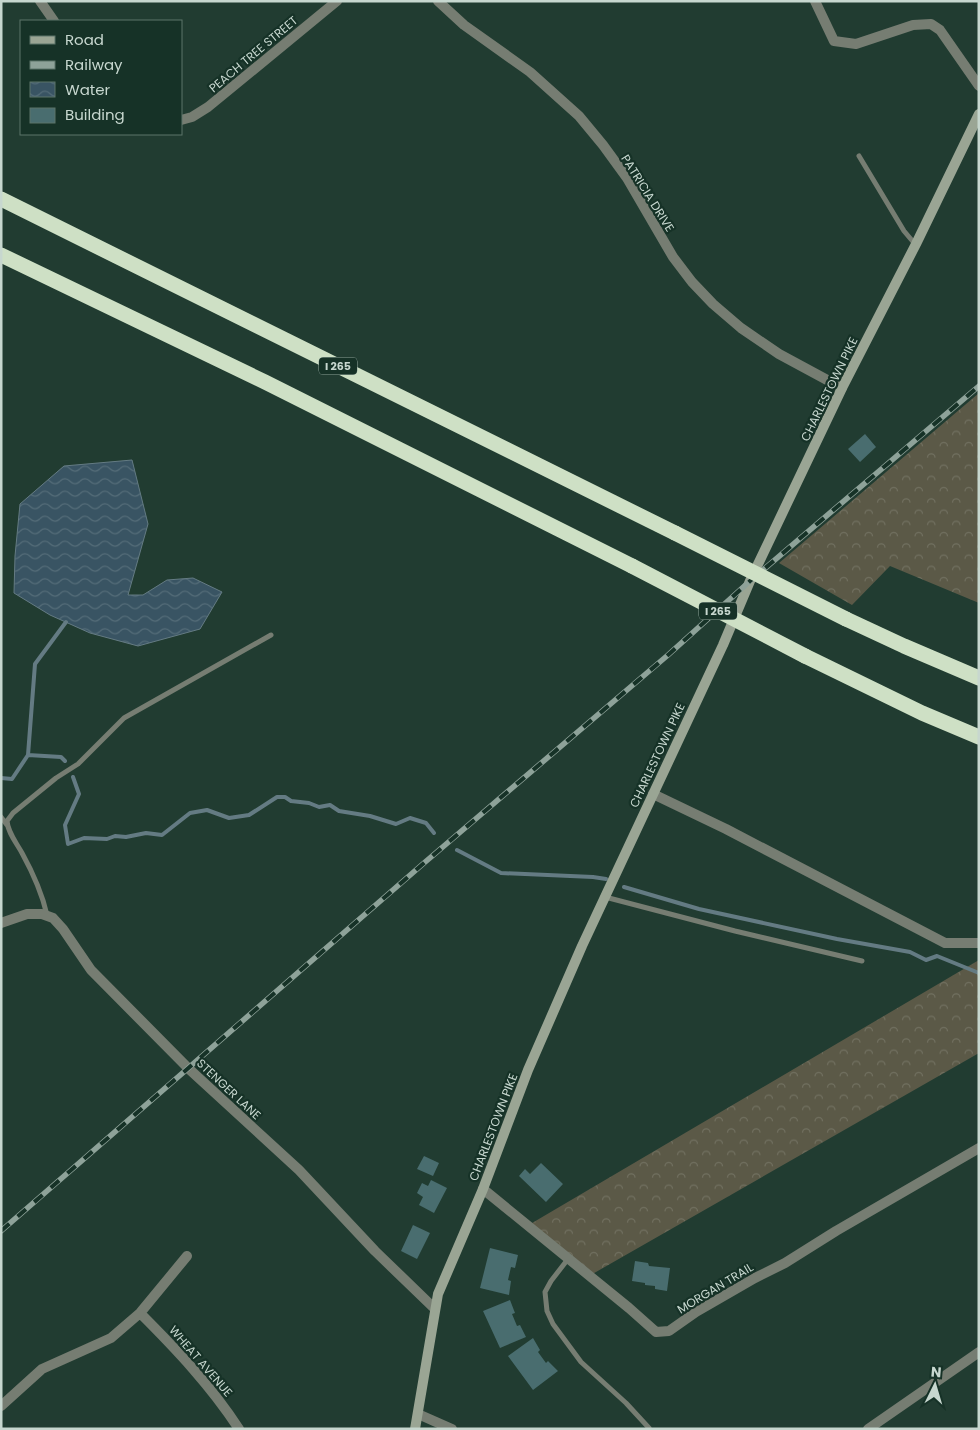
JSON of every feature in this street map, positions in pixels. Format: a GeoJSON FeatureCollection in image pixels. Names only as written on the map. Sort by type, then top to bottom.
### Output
{"type":"FeatureCollection","features":[{"type":"Feature","properties":{"kind":"highway","name":"I 265"},"geometry":{"type":"LineString","coordinates":[[1,199],[675,532],[846,619],[979,678]]}},
{"type":"Feature","properties":{"kind":"highway","name":"I 265"},"geometry":{"type":"LineString","coordinates":[[1,255],[264,382],[632,566],[805,656],[922,713],[979,737]]}},
{"type":"Feature","properties":{"kind":"street"},"geometry":{"type":"LineString","coordinates":[[40,1],[53,20]]}},
{"type":"Feature","properties":{"kind":"street","name":"PEACH TREE STREET"},"geometry":{"type":"LineString","coordinates":[[182,120],[192,117],[208,108],[337,1]]}},
{"type":"Feature","properties":{"kind":"street","name":"PATRICIA DRIVE"},"geometry":{"type":"LineString","coordinates":[[438,1],[464,25],[530,72],[579,116],[627,178],[673,257],[692,282],[713,304],[741,328],[778,354],[842,388]]}},
{"type":"Feature","properties":{"kind":"street"},"geometry":{"type":"LineString","coordinates":[[815,1],[834,41],[856,44],[913,25],[931,24],[940,30],[979,86]]}},
{"type":"Feature","properties":{"kind":"street","name":"CHARLESTOWN PIKE"},"geometry":{"type":"LineString","coordinates":[[415,1429],[435,1309],[447,1272],[483,1189],[528,1070],[743,596],[842,388],[916,244],[979,114]]}},
{"type":"Feature","properties":{"kind":"street"},"geometry":{"type":"LineString","coordinates":[[653,794],[726,829],[945,943],[979,943]]}},
{"type":"Feature","properties":{"kind":"street"},"geometry":{"type":"LineString","coordinates":[[1,923],[27,914],[47,916]]}},
{"type":"Feature","properties":{"kind":"street","name":"STENGER LANE"},"geometry":{"type":"LineString","coordinates":[[47,916],[53,918],[63,929],[91,970],[189,1068],[299,1170],[375,1251],[435,1309]]}},
{"type":"Feature","properties":{"kind":"street","name":"MORGAN TRAIL"},"geometry":{"type":"LineString","coordinates":[[483,1189],[656,1332],[669,1331],[696,1312],[785,1263],[979,1148]]}},
{"type":"Feature","properties":{"kind":"street"},"geometry":{"type":"LineString","coordinates":[[1,1406],[42,1370],[111,1338],[140,1313],[187,1256]]}},
{"type":"Feature","properties":{"kind":"street","name":"WHEAT AVENUE"},"geometry":{"type":"LineString","coordinates":[[140,1313],[168,1341],[239,1429]]}},
{"type":"Feature","properties":{"kind":"street"},"geometry":{"type":"LineString","coordinates":[[868,1429],[979,1352]]}},
{"type":"Feature","properties":{"kind":"street"},"geometry":{"type":"LineString","coordinates":[[418,1414],[452,1429]]}},
{"type":"Feature","properties":{"kind":"lane"},"geometry":{"type":"LineString","coordinates":[[859,156],[904,231],[916,244]]}},
{"type":"Feature","properties":{"kind":"lane"},"geometry":{"type":"LineString","coordinates":[[8,826],[7,821],[13,813],[56,778],[78,764],[124,718],[271,635]]}},
{"type":"Feature","properties":{"kind":"lane"},"geometry":{"type":"LineString","coordinates":[[1,817],[8,826],[42,894],[47,916]]}},
{"type":"Feature","properties":{"kind":"lane"},"geometry":{"type":"LineString","coordinates":[[605,897],[735,931],[862,961]]}},
{"type":"Feature","properties":{"kind":"lane"},"geometry":{"type":"LineString","coordinates":[[568,1259],[545,1292],[546,1311],[580,1362],[626,1403],[649,1428]]}},
{"type":"Feature","properties":{"kind":"green space"},"geometry":{"type":"Polygon","coordinates":[[[979,393],[979,603],[890,566],[852,605],[779,563],[979,393]]]}},
{"type":"Feature","properties":{"kind":"green space"},"geometry":{"type":"Polygon","coordinates":[[[979,960],[979,1053],[589,1276],[527,1226],[979,960]]]}},
{"type":"Feature","properties":{"kind":"water"},"geometry":{"type":"Polygon","coordinates":[[[132,460],[148,524],[128,595],[143,595],[167,580],[193,578],[222,592],[200,629],[138,646],[90,633],[50,615],[14,593],[20,504],[64,466],[132,460]]]}},
{"type":"Feature","properties":{"kind":"building"},"geometry":{"type":"Polygon","coordinates":[[[865,434],[876,447],[860,462],[848,449],[865,434]]]}},
{"type":"Feature","properties":{"kind":"building"},"geometry":{"type":"Polygon","coordinates":[[[424,1156],[439,1163],[433,1176],[417,1169],[424,1156]]]}},
{"type":"Feature","properties":{"kind":"building"},"geometry":{"type":"Polygon","coordinates":[[[541,1163],[563,1184],[546,1202],[519,1176],[525,1169],[530,1174],[541,1163]]]}},
{"type":"Feature","properties":{"kind":"building"},"geometry":{"type":"Polygon","coordinates":[[[431,1180],[447,1188],[434,1213],[419,1205],[423,1197],[417,1193],[422,1183],[428,1186],[431,1180]]]}},
{"type":"Feature","properties":{"kind":"building"},"geometry":{"type":"Polygon","coordinates":[[[413,1225],[430,1233],[417,1259],[401,1251],[413,1225]]]}},
{"type":"Feature","properties":{"kind":"building"},"geometry":{"type":"Polygon","coordinates":[[[490,1248],[518,1255],[515,1268],[511,1267],[508,1280],[511,1281],[509,1295],[480,1288],[490,1248]]]}},
{"type":"Feature","properties":{"kind":"building"},"geometry":{"type":"Polygon","coordinates":[[[635,1261],[648,1263],[649,1266],[670,1268],[667,1291],[655,1289],[655,1286],[645,1285],[645,1283],[632,1281],[635,1261]]]}},
{"type":"Feature","properties":{"kind":"building"},"geometry":{"type":"Polygon","coordinates":[[[510,1300],[515,1313],[512,1314],[517,1326],[520,1325],[526,1337],[500,1348],[483,1311],[510,1300]]]}},
{"type":"Feature","properties":{"kind":"building"},"geometry":{"type":"Polygon","coordinates":[[[533,1338],[540,1350],[538,1352],[546,1363],[548,1361],[558,1371],[533,1390],[508,1356],[533,1338]]]}},
{"type":"Feature","properties":{"kind":"waterway"},"geometry":{"type":"LineString","coordinates":[[28,755],[35,664],[66,622]]}},
{"type":"Feature","properties":{"kind":"waterway"},"geometry":{"type":"LineString","coordinates":[[1,778],[12,779],[28,755],[61,757],[65,761]]}},
{"type":"Feature","properties":{"kind":"waterway"},"geometry":{"type":"LineString","coordinates":[[73,777],[79,794],[65,825],[68,844],[84,838],[107,839],[115,836],[126,837],[146,833],[162,835],[190,813],[207,810],[229,818],[249,815],[277,797],[285,797],[291,801],[309,803],[319,807],[330,805],[339,811],[370,816],[396,824],[410,818],[426,823],[434,833]]}},
{"type":"Feature","properties":{"kind":"waterway"},"geometry":{"type":"LineString","coordinates":[[457,850],[501,873],[606,879]]}},
{"type":"Feature","properties":{"kind":"waterway"},"geometry":{"type":"LineString","coordinates":[[624,887],[699,909],[837,939],[910,952],[926,960],[937,956],[979,973]]}},
{"type":"Feature","properties":{"kind":"railway"},"geometry":{"type":"LineString","coordinates":[[1,1231],[424,863],[668,655],[750,581],[979,386]]}}]}
